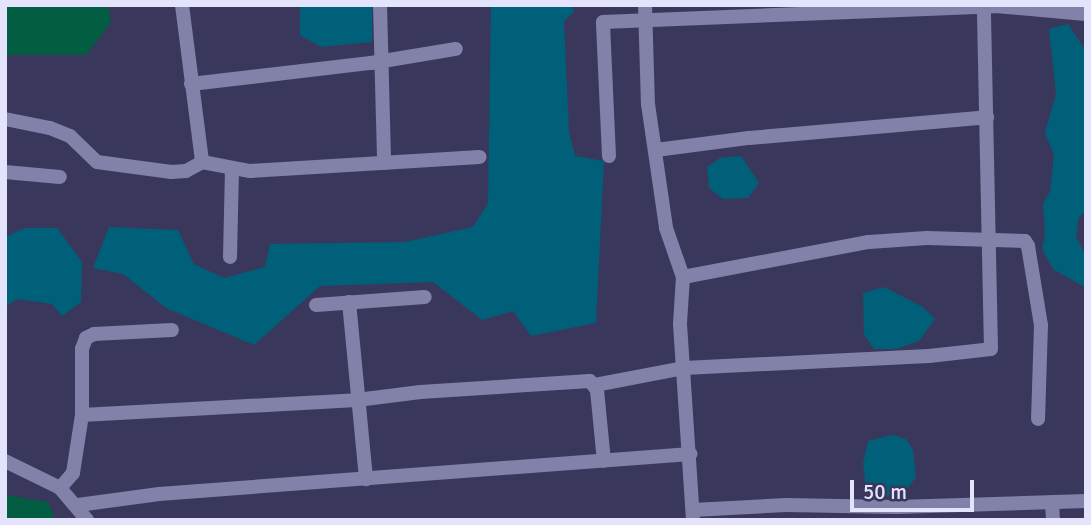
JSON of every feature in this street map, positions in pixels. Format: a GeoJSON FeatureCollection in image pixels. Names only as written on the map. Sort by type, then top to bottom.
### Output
{"type":"FeatureCollection","features":[{"type":"Feature","properties":{"kind":"street"},"geometry":{"type":"LineString","coordinates":[[182,5],[202,162]]}},
{"type":"Feature","properties":{"kind":"street"},"geometry":{"type":"LineString","coordinates":[[380,5],[384,163]]}},
{"type":"Feature","properties":{"kind":"street"},"geometry":{"type":"LineString","coordinates":[[595,385],[684,368],[916,357],[991,349],[987,117],[992,6]]}},
{"type":"Feature","properties":{"kind":"street"},"geometry":{"type":"LineString","coordinates":[[609,156],[603,22],[646,12],[992,6],[1086,14]]}},
{"type":"Feature","properties":{"kind":"street"},"geometry":{"type":"LineString","coordinates":[[646,12],[648,104],[666,228],[683,277],[680,324],[691,454],[693,515],[786,505],[844,513],[1086,500]]}},
{"type":"Feature","properties":{"kind":"street"},"geometry":{"type":"LineString","coordinates":[[191,84],[382,61],[456,49]]}},
{"type":"Feature","properties":{"kind":"street"},"geometry":{"type":"LineString","coordinates":[[656,150],[749,138],[987,117]]}},
{"type":"Feature","properties":{"kind":"street"},"geometry":{"type":"LineString","coordinates":[[5,119],[50,128],[70,136],[97,162],[170,172],[186,171],[202,162],[232,169],[480,157]]}},
{"type":"Feature","properties":{"kind":"street"},"geometry":{"type":"LineString","coordinates":[[230,257],[232,169]]}},
{"type":"Feature","properties":{"kind":"street"},"geometry":{"type":"LineString","coordinates":[[5,172],[60,177]]}},
{"type":"Feature","properties":{"kind":"street"},"geometry":{"type":"LineString","coordinates":[[683,277],[870,242],[927,238],[1025,241],[1028,246],[1042,341],[1038,419]]}},
{"type":"Feature","properties":{"kind":"street"},"geometry":{"type":"LineString","coordinates":[[316,305],[425,297]]}},
{"type":"Feature","properties":{"kind":"street"},"geometry":{"type":"LineString","coordinates":[[349,302],[366,479]]}},
{"type":"Feature","properties":{"kind":"street"},"geometry":{"type":"LineString","coordinates":[[60,488],[73,473],[82,415],[82,349],[86,338],[94,334],[172,330]]}},
{"type":"Feature","properties":{"kind":"street"},"geometry":{"type":"LineString","coordinates":[[82,415],[357,400],[590,381],[595,385],[604,461]]}},
{"type":"Feature","properties":{"kind":"street"},"geometry":{"type":"LineString","coordinates":[[78,505],[159,494],[691,454]]}},
{"type":"Feature","properties":{"kind":"street"},"geometry":{"type":"LineString","coordinates":[[5,461],[60,488],[78,505],[87,520]]}},
{"type":"Feature","properties":{"kind":"street"},"geometry":{"type":"LineString","coordinates":[[1052,502],[1053,520]]}},
{"type":"Feature","properties":{"kind":"green space"},"geometry":{"type":"Polygon","coordinates":[[[5,5],[108,5],[111,22],[86,55],[5,55],[5,5]]]}},
{"type":"Feature","properties":{"kind":"green space"},"geometry":{"type":"Polygon","coordinates":[[[5,495],[48,502],[55,520],[5,520],[5,495]]]}},
{"type":"Feature","properties":{"kind":"water"},"geometry":{"type":"Polygon","coordinates":[[[300,5],[372,5],[372,42],[321,47],[300,35],[300,5]]]}},
{"type":"Feature","properties":{"kind":"water"},"geometry":{"type":"Polygon","coordinates":[[[491,5],[573,5],[574,12],[564,21],[569,132],[575,156],[604,161],[596,323],[531,336],[513,311],[482,320],[433,282],[320,286],[254,345],[166,308],[123,274],[93,268],[109,227],[178,230],[194,264],[224,278],[265,267],[270,244],[405,242],[473,227],[488,203],[491,5]]]}},
{"type":"Feature","properties":{"kind":"water"},"geometry":{"type":"Polygon","coordinates":[[[1068,24],[1086,51],[1086,211],[1079,217],[1076,237],[1086,256],[1086,288],[1053,269],[1042,249],[1045,235],[1043,204],[1050,191],[1054,155],[1045,133],[1056,94],[1049,29],[1068,24]]]}},
{"type":"Feature","properties":{"kind":"water"},"geometry":{"type":"Polygon","coordinates":[[[741,156],[759,183],[748,198],[723,199],[709,188],[707,167],[720,158],[741,156]]]}},
{"type":"Feature","properties":{"kind":"water"},"geometry":{"type":"Polygon","coordinates":[[[25,228],[57,228],[82,262],[81,302],[62,316],[52,304],[17,299],[5,307],[5,237],[25,228]]]}},
{"type":"Feature","properties":{"kind":"water"},"geometry":{"type":"Polygon","coordinates":[[[884,287],[923,307],[935,319],[919,341],[896,349],[874,349],[864,334],[863,293],[884,287]]]}},
{"type":"Feature","properties":{"kind":"water"},"geometry":{"type":"Polygon","coordinates":[[[892,435],[906,439],[913,450],[916,477],[902,496],[881,497],[866,488],[863,463],[868,441],[892,435]]]}}]}
